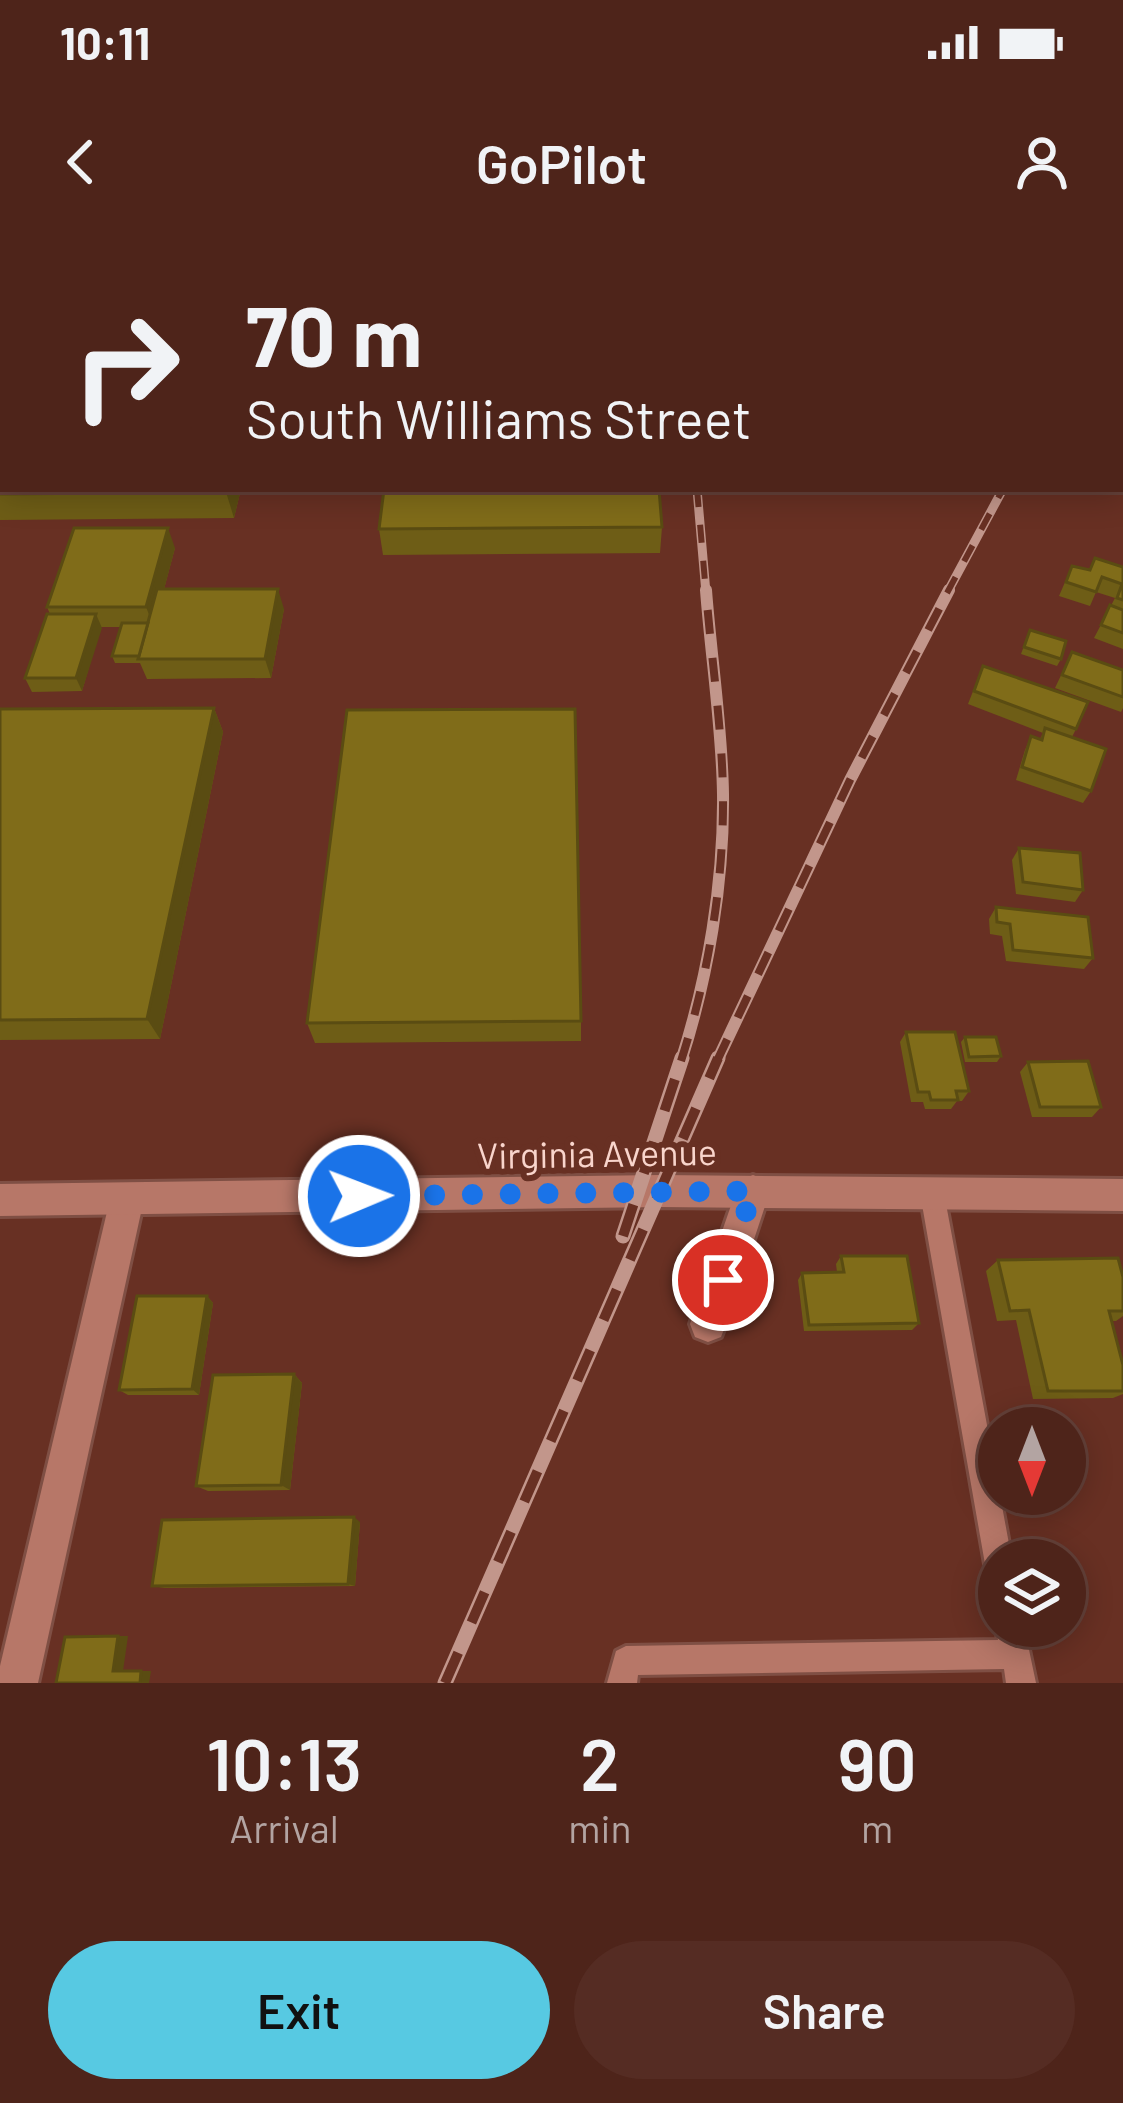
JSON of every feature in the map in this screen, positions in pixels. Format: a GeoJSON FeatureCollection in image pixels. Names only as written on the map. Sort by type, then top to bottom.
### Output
{"type":"FeatureCollection","features":[{"type":"Feature","properties":{"kind":"street","name":"Virginia Avenue"},"geometry":{"type":"LineString","coordinates":[[0,1200],[753,1191],[1123,1195]]}},
{"type":"Feature","properties":{"kind":"street"},"geometry":{"type":"LineString","coordinates":[[708,1324],[753,1191]]}},
{"type":"Feature","properties":{"kind":"street"},"geometry":{"type":"LineString","coordinates":[[16,1683],[127,1199]]}},
{"type":"Feature","properties":{"kind":"lane"},"geometry":{"type":"LineString","coordinates":[[932,1193],[994,1539]]}},
{"type":"Feature","properties":{"kind":"lane"},"geometry":{"type":"LineString","coordinates":[[624,1672],[1015,1654]]}},
{"type":"Feature","properties":{"kind":"building"},"geometry":{"type":"Polygon","coordinates":[[[0,492],[226,492],[0,494],[0,492]]]}},
{"type":"Feature","properties":{"kind":"building"},"geometry":{"type":"Polygon","coordinates":[[[384,492],[659,492],[662,527],[379,529],[384,492]]]}},
{"type":"Feature","properties":{"kind":"building"},"geometry":{"type":"Polygon","coordinates":[[[74,528],[168,528],[146,607],[47,607],[74,528]]]}},
{"type":"Feature","properties":{"kind":"building"},"geometry":{"type":"Polygon","coordinates":[[[1095,558],[1123,567],[1123,600],[1117,598],[1122,584],[1102,577],[1096,592],[1066,582],[1072,566],[1090,570],[1095,558]]]}},
{"type":"Feature","properties":{"kind":"building"},"geometry":{"type":"Polygon","coordinates":[[[157,589],[278,589],[265,659],[138,659],[157,589]]]}},
{"type":"Feature","properties":{"kind":"building"},"geometry":{"type":"Polygon","coordinates":[[[1110,605],[1123,610],[1123,633],[1101,625],[1110,605]]]}},
{"type":"Feature","properties":{"kind":"building"},"geometry":{"type":"Polygon","coordinates":[[[47,614],[96,614],[76,678],[25,678],[47,614]]]}},
{"type":"Feature","properties":{"kind":"building"},"geometry":{"type":"Polygon","coordinates":[[[122,623],[148,623],[139,656],[112,656],[122,623]]]}},
{"type":"Feature","properties":{"kind":"building"},"geometry":{"type":"Polygon","coordinates":[[[1030,630],[1066,641],[1061,659],[1024,647],[1030,630]]]}},
{"type":"Feature","properties":{"kind":"building"},"geometry":{"type":"Polygon","coordinates":[[[1072,652],[1123,670],[1123,697],[1062,675],[1072,652]]]}},
{"type":"Feature","properties":{"kind":"building"},"geometry":{"type":"Polygon","coordinates":[[[983,666],[1088,702],[1076,729],[974,691],[983,666]]]}},
{"type":"Feature","properties":{"kind":"building"},"geometry":{"type":"Polygon","coordinates":[[[214,708],[147,1019],[0,1020],[0,709],[214,708]]]}},
{"type":"Feature","properties":{"kind":"building"},"geometry":{"type":"Polygon","coordinates":[[[575,709],[581,1021],[307,1023],[347,710],[575,709]]]}},
{"type":"Feature","properties":{"kind":"building"},"geometry":{"type":"Polygon","coordinates":[[[1045,728],[1106,749],[1091,791],[1022,767],[1031,736],[1042,740],[1045,728]]]}},
{"type":"Feature","properties":{"kind":"building"},"geometry":{"type":"Polygon","coordinates":[[[1019,848],[1080,853],[1083,890],[1023,882],[1019,848]]]}},
{"type":"Feature","properties":{"kind":"building"},"geometry":{"type":"Polygon","coordinates":[[[996,907],[1088,917],[1093,958],[1013,950],[1010,924],[997,922],[996,907]]]}},
{"type":"Feature","properties":{"kind":"building"},"geometry":{"type":"Polygon","coordinates":[[[906,1032],[955,1032],[969,1091],[956,1091],[958,1100],[931,1100],[929,1092],[918,1092],[906,1032]]]}},
{"type":"Feature","properties":{"kind":"building"},"geometry":{"type":"Polygon","coordinates":[[[965,1037],[996,1037],[1001,1056],[969,1057],[965,1037]]]}},
{"type":"Feature","properties":{"kind":"building"},"geometry":{"type":"Polygon","coordinates":[[[1088,1061],[1101,1107],[1040,1107],[1028,1062],[1088,1061]]]}},
{"type":"Feature","properties":{"kind":"building"},"geometry":{"type":"Polygon","coordinates":[[[841,1256],[907,1256],[919,1323],[809,1325],[802,1273],[844,1272],[841,1256]]]}},
{"type":"Feature","properties":{"kind":"building"},"geometry":{"type":"Polygon","coordinates":[[[1118,1258],[1123,1311],[1109,1311],[1123,1365],[1123,1391],[1048,1391],[1029,1310],[1010,1311],[998,1260],[1118,1258]]]}},
{"type":"Feature","properties":{"kind":"building"},"geometry":{"type":"Polygon","coordinates":[[[137,1296],[207,1296],[192,1389],[119,1390],[137,1296]]]}},
{"type":"Feature","properties":{"kind":"building"},"geometry":{"type":"Polygon","coordinates":[[[294,1374],[281,1485],[196,1486],[213,1375],[294,1374]]]}},
{"type":"Feature","properties":{"kind":"building"},"geometry":{"type":"Polygon","coordinates":[[[354,1517],[348,1584],[152,1586],[162,1520],[354,1517]]]}},
{"type":"Feature","properties":{"kind":"building"},"geometry":{"type":"Polygon","coordinates":[[[118,1636],[113,1671],[141,1671],[140,1683],[56,1683],[65,1637],[118,1636]]]}},
{"type":"Feature","properties":{"kind":"railway"},"geometry":{"type":"LineString","coordinates":[[697,492],[706,593]]}},
{"type":"Feature","properties":{"kind":"railway"},"geometry":{"type":"LineString","coordinates":[[947,593],[1001,492]]}},
{"type":"Feature","properties":{"kind":"railway"},"geometry":{"type":"LineString","coordinates":[[681,1061],[712,929],[723,828],[721,743],[706,590]]}},
{"type":"Feature","properties":{"kind":"railway"},"geometry":{"type":"LineString","coordinates":[[717,1061],[850,780],[949,590]]}},
{"type":"Feature","properties":{"kind":"railway"},"geometry":{"type":"LineString","coordinates":[[623,1236],[682,1058]]}},
{"type":"Feature","properties":{"kind":"railway"},"geometry":{"type":"LineString","coordinates":[[445,1683],[718,1058]]}},
{"type":"Feature","properties":{"kind":"route"},"geometry":{"type":"LineString","coordinates":[[359,1196],[753,1191],[723,1280]]}}]}
